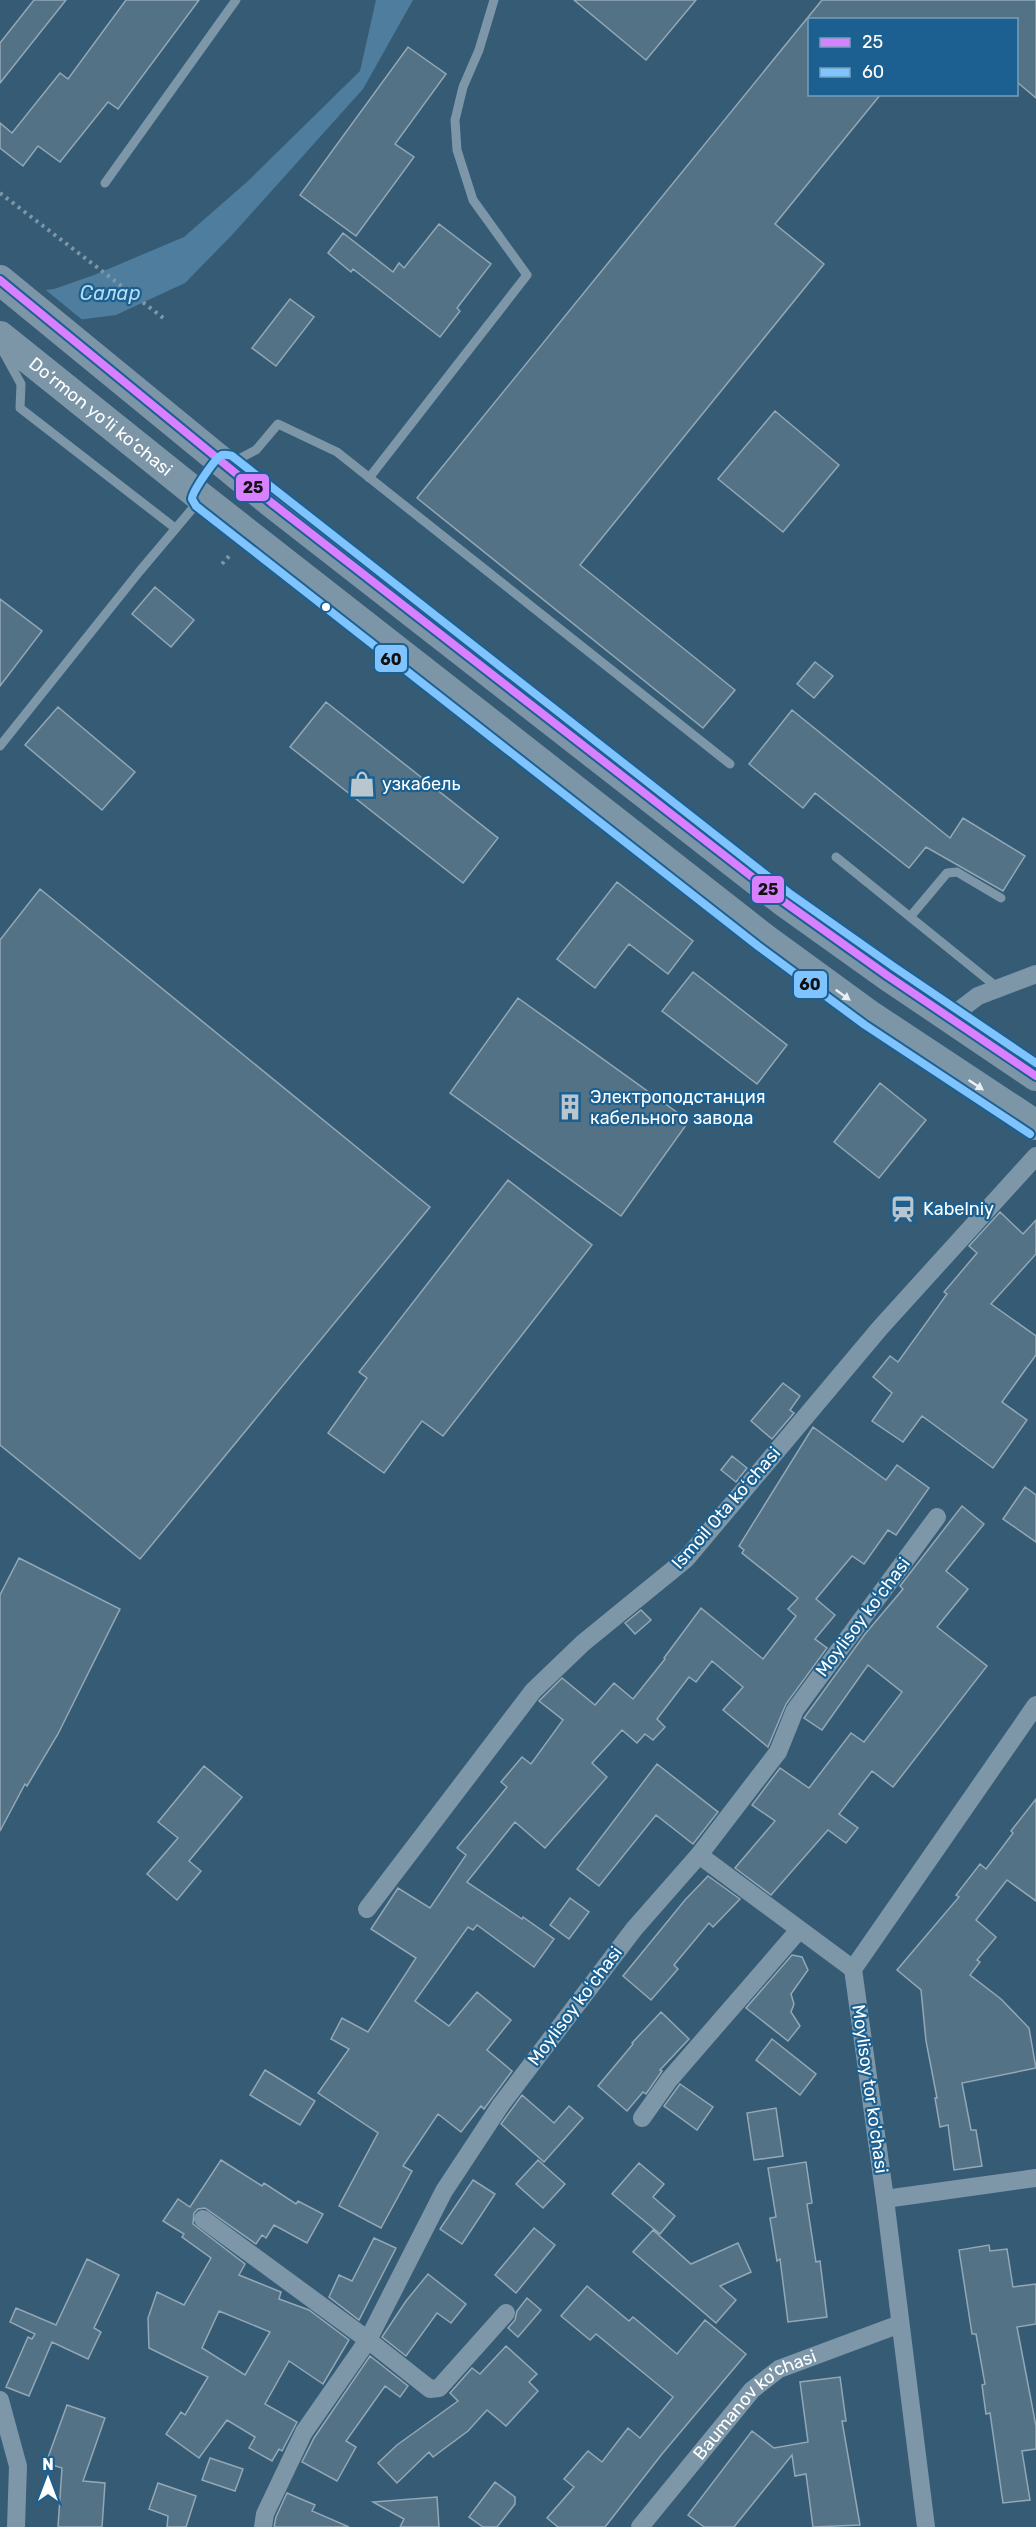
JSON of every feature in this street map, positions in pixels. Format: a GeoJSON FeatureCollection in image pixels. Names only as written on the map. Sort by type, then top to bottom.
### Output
{"type":"FeatureCollection","features":[{"type":"Feature","properties":{"kind":"main road"},"geometry":{"type":"LineString","coordinates":[[0,280],[226,465],[783,901],[1036,1076]]}},
{"type":"Feature","properties":{"kind":"main road","name":"Do‘rmon yo‘li ko‘chasi"},"geometry":{"type":"LineString","coordinates":[[0,336],[202,498],[764,938],[871,1016],[1036,1125]]}},
{"type":"Feature","properties":{"kind":"main road"},"geometry":{"type":"LineString","coordinates":[[202,498],[226,465]]}},
{"type":"Feature","properties":{"kind":"street"},"geometry":{"type":"LineString","coordinates":[[949,1018],[978,996],[1036,974]]}},
{"type":"Feature","properties":{"kind":"street","name":"Ismoil Ota koʻchasi"},"geometry":{"type":"LineString","coordinates":[[367,1909],[533,1692],[584,1642],[686,1558],[880,1328],[1036,1156]]}},
{"type":"Feature","properties":{"kind":"street","name":"Moylisoy koʻchasi"},"geometry":{"type":"LineString","coordinates":[[263,2527],[265,2514],[304,2432],[368,2340],[444,2191],[500,2106],[634,1929],[699,1855],[778,1752],[795,1710],[937,1517]]}},
{"type":"Feature","properties":{"kind":"street"},"geometry":{"type":"LineString","coordinates":[[699,1855],[853,1969],[1036,1705]]}},
{"type":"Feature","properties":{"kind":"street"},"geometry":{"type":"LineString","coordinates":[[642,2118],[669,2080],[799,1930]]}},
{"type":"Feature","properties":{"kind":"street","name":"Moylisoy tor ko'chasi"},"geometry":{"type":"LineString","coordinates":[[853,1969],[885,2199],[926,2527]]}},
{"type":"Feature","properties":{"kind":"street"},"geometry":{"type":"LineString","coordinates":[[885,2199],[1036,2178]]}},
{"type":"Feature","properties":{"kind":"street"},"geometry":{"type":"LineString","coordinates":[[203,2219],[434,2391],[506,2313]]}},
{"type":"Feature","properties":{"kind":"street","name":"Baumanov ko'chasi"},"geometry":{"type":"LineString","coordinates":[[640,2527],[752,2390],[780,2369],[900,2324]]}},
{"type":"Feature","properties":{"kind":"street"},"geometry":{"type":"LineString","coordinates":[[0,2400],[18,2466],[16,2527]]}},
{"type":"Feature","properties":{"kind":"lane"},"geometry":{"type":"LineString","coordinates":[[105,183],[236,0]]}},
{"type":"Feature","properties":{"kind":"lane"},"geometry":{"type":"LineString","coordinates":[[369,478],[526,275],[473,200],[458,150],[455,120],[463,87],[479,50],[494,0]]}},
{"type":"Feature","properties":{"kind":"lane"},"geometry":{"type":"LineString","coordinates":[[0,345],[21,384],[20,408],[175,528]]}},
{"type":"Feature","properties":{"kind":"lane"},"geometry":{"type":"LineString","coordinates":[[226,465],[256,450],[278,424],[337,452],[730,764]]}},
{"type":"Feature","properties":{"kind":"lane"},"geometry":{"type":"LineString","coordinates":[[0,746],[175,528],[202,498]]}},
{"type":"Feature","properties":{"kind":"lane"},"geometry":{"type":"LineString","coordinates":[[836,857],[998,988]]}},
{"type":"Feature","properties":{"kind":"lane"},"geometry":{"type":"LineString","coordinates":[[910,916],[947,873],[957,872],[1001,898]]}},
{"type":"Feature","properties":{"kind":"path"},"geometry":{"type":"LineString","coordinates":[[0,193],[166,320]]}},
{"type":"Feature","properties":{"kind":"path"},"geometry":{"type":"LineString","coordinates":[[222,564],[231,554]]}},
{"type":"Feature","properties":{"kind":"water","name":"Салар"},"geometry":{"type":"Polygon","coordinates":[[[376,0],[413,0],[363,89],[231,236],[185,283],[116,315],[0,330],[0,295],[54,289],[94,275],[184,237],[248,181],[360,71],[376,0]]]}},
{"type":"Feature","properties":{"kind":"pier"},"geometry":{"type":"Polygon","coordinates":[[[42,287],[85,322],[0,333],[0,292],[42,287]]]}},
{"type":"Feature","properties":{"kind":"building"},"geometry":{"type":"Polygon","coordinates":[[[34,0],[66,0],[0,83],[0,43],[34,0]]]}},
{"type":"Feature","properties":{"kind":"building"},"geometry":{"type":"Polygon","coordinates":[[[126,0],[199,0],[118,109],[108,102],[60,162],[38,146],[23,166],[0,148],[0,123],[12,133],[60,73],[68,79],[126,0]]]}},
{"type":"Feature","properties":{"kind":"building"},"geometry":{"type":"Polygon","coordinates":[[[574,0],[696,0],[646,60],[574,0]]]}},
{"type":"Feature","properties":{"kind":"building"},"geometry":{"type":"Polygon","coordinates":[[[822,0],[1036,0],[1036,98],[1018,83],[1018,18],[808,18],[808,96],[879,96],[775,224],[824,264],[580,565],[735,690],[703,728],[417,498],[822,0]]]}},
{"type":"Feature","properties":{"kind":"building"},"geometry":{"type":"Polygon","coordinates":[[[408,47],[446,74],[395,144],[414,157],[356,236],[300,195],[408,47]]]}},
{"type":"Feature","properties":{"kind":"building"},"geometry":{"type":"Polygon","coordinates":[[[439,224],[491,264],[457,308],[460,311],[440,337],[353,269],[351,272],[328,253],[343,233],[393,272],[399,263],[404,268],[439,224]]]}},
{"type":"Feature","properties":{"kind":"building"},"geometry":{"type":"Polygon","coordinates":[[[290,299],[314,317],[276,366],[252,348],[290,299]]]}},
{"type":"Feature","properties":{"kind":"building"},"geometry":{"type":"Polygon","coordinates":[[[775,411],[839,465],[783,532],[718,479],[775,411]]]}},
{"type":"Feature","properties":{"kind":"building"},"geometry":{"type":"Polygon","coordinates":[[[155,587],[194,620],[171,647],[132,614],[155,587]]]}},
{"type":"Feature","properties":{"kind":"building"},"geometry":{"type":"Polygon","coordinates":[[[0,599],[42,631],[0,686],[0,599]]]}},
{"type":"Feature","properties":{"kind":"building"},"geometry":{"type":"Polygon","coordinates":[[[815,662],[833,676],[814,698],[797,684],[815,662]]]}},
{"type":"Feature","properties":{"kind":"building"},"geometry":{"type":"Polygon","coordinates":[[[326,702],[498,838],[463,883],[290,747],[326,702]]]}},
{"type":"Feature","properties":{"kind":"building"},"geometry":{"type":"Polygon","coordinates":[[[58,707],[135,772],[102,810],[25,745],[58,707]]]}},
{"type":"Feature","properties":{"kind":"building"},"geometry":{"type":"Polygon","coordinates":[[[792,710],[950,838],[963,818],[1025,856],[1003,891],[926,847],[909,868],[815,793],[803,808],[749,764],[792,710]]]}},
{"type":"Feature","properties":{"kind":"building"},"geometry":{"type":"Polygon","coordinates":[[[617,882],[693,941],[668,974],[629,944],[595,988],[557,959],[617,882]]]}},
{"type":"Feature","properties":{"kind":"building"},"geometry":{"type":"Polygon","coordinates":[[[40,889],[430,1207],[140,1559],[0,1445],[0,940],[40,889]]]}},
{"type":"Feature","properties":{"kind":"building"},"geometry":{"type":"Polygon","coordinates":[[[693,972],[787,1045],[757,1084],[662,1011],[693,972]]]}},
{"type":"Feature","properties":{"kind":"building","name":"Электроподстанция кабельного завода"},"geometry":{"type":"Polygon","coordinates":[[[518,998],[689,1121],[621,1216],[450,1093],[518,998]]]}},
{"type":"Feature","properties":{"kind":"building"},"geometry":{"type":"Polygon","coordinates":[[[880,1083],[926,1120],[879,1178],[834,1142],[880,1083]]]}},
{"type":"Feature","properties":{"kind":"building"},"geometry":{"type":"Polygon","coordinates":[[[508,1180],[592,1245],[443,1436],[422,1421],[384,1473],[328,1433],[367,1378],[359,1372],[508,1180]]]}},
{"type":"Feature","properties":{"kind":"building"},"geometry":{"type":"Polygon","coordinates":[[[1000,1212],[1023,1234],[1036,1220],[1036,1254],[991,1304],[1036,1336],[1036,1355],[1002,1402],[1027,1420],[993,1468],[922,1416],[903,1442],[872,1421],[892,1393],[873,1377],[890,1356],[898,1362],[947,1294],[944,1292],[977,1253],[969,1246],[1000,1212]]]}},
{"type":"Feature","properties":{"kind":"building"},"geometry":{"type":"Polygon","coordinates":[[[783,1383],[800,1396],[790,1410],[794,1413],[772,1439],[751,1421],[783,1383]]]}},
{"type":"Feature","properties":{"kind":"building"},"geometry":{"type":"Polygon","coordinates":[[[813,1427],[886,1480],[897,1465],[929,1488],[896,1535],[888,1530],[864,1564],[852,1556],[816,1599],[835,1615],[815,1639],[827,1648],[786,1704],[768,1747],[723,1710],[743,1687],[712,1661],[696,1682],[689,1677],[657,1719],[665,1727],[653,1740],[645,1734],[637,1743],[622,1730],[592,1763],[607,1777],[545,1848],[515,1822],[467,1882],[554,1939],[534,1967],[477,1925],[473,1930],[468,1927],[415,2001],[449,2026],[477,1992],[511,2020],[487,2050],[512,2071],[484,2109],[481,2106],[461,2132],[438,2114],[403,2166],[412,2171],[381,2228],[339,2206],[378,2133],[318,2093],[349,2049],[331,2039],[342,2018],[368,2032],[416,1958],[371,1929],[398,1888],[430,1908],[466,1855],[457,1848],[507,1787],[501,1782],[522,1757],[531,1764],[563,1720],[539,1701],[562,1678],[595,1705],[614,1683],[633,1699],[701,1608],[763,1659],[796,1616],[788,1609],[798,1598],[742,1553],[744,1550],[739,1546],[813,1427]]]}},
{"type":"Feature","properties":{"kind":"building"},"geometry":{"type":"Polygon","coordinates":[[[732,1456],[747,1468],[736,1482],[721,1470],[732,1456]]]}},
{"type":"Feature","properties":{"kind":"building"},"geometry":{"type":"Polygon","coordinates":[[[1025,1487],[1036,1495],[1036,1542],[1003,1519],[1025,1487]]]}},
{"type":"Feature","properties":{"kind":"building"},"geometry":{"type":"Polygon","coordinates":[[[962,1506],[984,1524],[946,1571],[968,1589],[937,1627],[987,1666],[893,1787],[872,1771],[839,1814],[858,1828],[846,1843],[828,1830],[771,1895],[735,1868],[775,1821],[752,1805],[780,1768],[809,1788],[851,1733],[864,1742],[902,1692],[868,1665],[822,1730],[804,1718],[865,1634],[903,1589],[900,1586],[962,1506]]]}},
{"type":"Feature","properties":{"kind":"building"},"geometry":{"type":"Polygon","coordinates":[[[19,1558],[120,1609],[58,1734],[27,1786],[25,1784],[0,1831],[0,1595],[19,1558]]]}},
{"type":"Feature","properties":{"kind":"building"},"geometry":{"type":"Polygon","coordinates":[[[641,1610],[651,1620],[635,1634],[625,1623],[641,1610]]]}},
{"type":"Feature","properties":{"kind":"building"},"geometry":{"type":"Polygon","coordinates":[[[657,1764],[718,1812],[693,1844],[656,1815],[599,1886],[577,1869],[657,1764]]]}},
{"type":"Feature","properties":{"kind":"building"},"geometry":{"type":"Polygon","coordinates":[[[204,1766],[242,1797],[189,1861],[201,1871],[177,1900],[147,1874],[178,1838],[158,1822],[204,1766]]]}},
{"type":"Feature","properties":{"kind":"building"},"geometry":{"type":"Polygon","coordinates":[[[1036,1799],[1036,1901],[1007,1880],[976,1920],[996,1937],[977,1960],[980,1962],[970,1975],[1001,1999],[1029,2028],[1036,2068],[962,2083],[971,2130],[976,2130],[982,2166],[954,2170],[948,2125],[940,2127],[926,2041],[921,1990],[897,1970],[959,1897],[956,1895],[980,1864],[986,1869],[1036,1799]]]}},
{"type":"Feature","properties":{"kind":"building"},"geometry":{"type":"Polygon","coordinates":[[[708,1876],[740,1899],[713,1927],[709,1923],[674,1965],[678,1969],[651,2000],[623,1976],[685,1900],[708,1876]]]}},
{"type":"Feature","properties":{"kind":"building"},"geometry":{"type":"Polygon","coordinates":[[[570,1898],[589,1912],[569,1939],[550,1925],[570,1898]]]}},
{"type":"Feature","properties":{"kind":"building"},"geometry":{"type":"Polygon","coordinates":[[[792,1955],[802,1957],[808,1970],[791,1994],[794,2004],[791,2012],[800,2026],[788,2041],[746,2008],[792,1955]]]}},
{"type":"Feature","properties":{"kind":"building"},"geometry":{"type":"Polygon","coordinates":[[[661,2012],[689,2039],[660,2070],[662,2071],[646,2094],[643,2092],[627,2111],[598,2086],[632,2043],[661,2012]]]}},
{"type":"Feature","properties":{"kind":"building"},"geometry":{"type":"Polygon","coordinates":[[[772,2039],[816,2074],[800,2095],[756,2060],[772,2039]]]}},
{"type":"Feature","properties":{"kind":"building"},"geometry":{"type":"Polygon","coordinates":[[[265,2070],[315,2101],[300,2125],[250,2095],[265,2070]]]}},
{"type":"Feature","properties":{"kind":"building"},"geometry":{"type":"Polygon","coordinates":[[[680,2084],[713,2107],[697,2130],[664,2106],[680,2084]]]}},
{"type":"Feature","properties":{"kind":"building"},"geometry":{"type":"Polygon","coordinates":[[[522,2095],[554,2123],[569,2106],[583,2118],[544,2162],[501,2124],[522,2095]]]}},
{"type":"Feature","properties":{"kind":"building"},"geometry":{"type":"Polygon","coordinates":[[[776,2108],[783,2156],[754,2160],[747,2113],[776,2108]]]}},
{"type":"Feature","properties":{"kind":"building"},"geometry":{"type":"Polygon","coordinates":[[[221,2160],[262,2186],[264,2183],[296,2204],[298,2201],[323,2214],[307,2243],[274,2225],[266,2238],[262,2235],[256,2244],[205,2208],[198,2209],[194,2213],[193,2224],[245,2264],[239,2275],[281,2292],[279,2299],[309,2310],[349,2340],[323,2384],[289,2361],[265,2404],[297,2422],[282,2451],[279,2449],[272,2461],[249,2448],[255,2437],[227,2420],[199,2458],[166,2434],[181,2412],[185,2415],[208,2377],[149,2348],[148,2318],[157,2292],[184,2305],[211,2258],[182,2237],[184,2234],[163,2221],[178,2199],[190,2207],[221,2160]],[[219,2311],[202,2348],[245,2375],[270,2332],[219,2311]]]}},
{"type":"Feature","properties":{"kind":"building"},"geometry":{"type":"Polygon","coordinates":[[[538,2160],[565,2184],[543,2208],[516,2184],[538,2160]]]}},
{"type":"Feature","properties":{"kind":"building"},"geometry":{"type":"Polygon","coordinates":[[[806,2162],[812,2203],[807,2204],[816,2262],[820,2261],[827,2317],[788,2322],[780,2259],[777,2261],[770,2218],[776,2217],[768,2168],[806,2162]]]}},
{"type":"Feature","properties":{"kind":"building"},"geometry":{"type":"Polygon","coordinates":[[[639,2163],[664,2184],[653,2197],[675,2216],[660,2234],[612,2194],[639,2163]]]}},
{"type":"Feature","properties":{"kind":"building"},"geometry":{"type":"Polygon","coordinates":[[[473,2180],[495,2194],[462,2244],[440,2229],[473,2180]]]}},
{"type":"Feature","properties":{"kind":"building"},"geometry":{"type":"Polygon","coordinates":[[[534,2228],[555,2245],[516,2293],[495,2275],[534,2228]]]}},
{"type":"Feature","properties":{"kind":"building"},"geometry":{"type":"Polygon","coordinates":[[[653,2230],[691,2264],[738,2243],[751,2272],[720,2286],[736,2300],[716,2323],[633,2252],[653,2230]]]}},
{"type":"Feature","properties":{"kind":"building"},"geometry":{"type":"Polygon","coordinates":[[[374,2238],[396,2248],[359,2320],[329,2297],[339,2275],[352,2281],[374,2238]]]}},
{"type":"Feature","properties":{"kind":"building"},"geometry":{"type":"Polygon","coordinates":[[[989,2245],[990,2251],[1007,2249],[1013,2287],[1036,2284],[1036,2324],[1017,2327],[1036,2426],[1036,2449],[1022,2451],[1030,2500],[1003,2503],[990,2413],[986,2414],[982,2385],[985,2384],[976,2334],[972,2334],[959,2250],[989,2245]]]}},
{"type":"Feature","properties":{"kind":"building"},"geometry":{"type":"Polygon","coordinates":[[[87,2259],[119,2275],[94,2328],[101,2332],[88,2359],[52,2342],[29,2396],[6,2387],[28,2337],[32,2339],[35,2334],[10,2322],[16,2308],[56,2325],[87,2259]]]}},
{"type":"Feature","properties":{"kind":"building"},"geometry":{"type":"Polygon","coordinates":[[[428,2274],[466,2304],[451,2323],[437,2313],[406,2356],[382,2337],[406,2301],[428,2274]]]}},
{"type":"Feature","properties":{"kind":"building"},"geometry":{"type":"Polygon","coordinates":[[[587,2286],[629,2321],[633,2317],[677,2354],[705,2320],[746,2354],[662,2454],[605,2527],[558,2527],[547,2518],[574,2487],[564,2479],[588,2451],[602,2462],[628,2428],[640,2438],[673,2397],[596,2334],[590,2340],[561,2316],[587,2286]]]}},
{"type":"Feature","properties":{"kind":"building"},"geometry":{"type":"Polygon","coordinates":[[[527,2298],[541,2310],[518,2337],[508,2328],[527,2298]]]}},
{"type":"Feature","properties":{"kind":"building"},"geometry":{"type":"Polygon","coordinates":[[[506,2346],[537,2374],[529,2382],[538,2391],[506,2426],[487,2410],[468,2431],[433,2457],[429,2452],[397,2483],[378,2463],[397,2445],[458,2401],[450,2393],[472,2368],[480,2374],[506,2346]]]}},
{"type":"Feature","properties":{"kind":"building"},"geometry":{"type":"Polygon","coordinates":[[[370,2356],[408,2386],[400,2397],[385,2386],[346,2441],[356,2447],[337,2481],[302,2462],[314,2438],[370,2356]]]}},
{"type":"Feature","properties":{"kind":"building"},"geometry":{"type":"Polygon","coordinates":[[[840,2377],[846,2421],[842,2421],[860,2525],[813,2527],[806,2474],[795,2476],[792,2455],[734,2527],[704,2527],[688,2515],[752,2431],[774,2448],[808,2442],[800,2382],[840,2377]]]}},
{"type":"Feature","properties":{"kind":"building"},"geometry":{"type":"Polygon","coordinates":[[[67,2405],[105,2418],[83,2481],[105,2483],[102,2527],[58,2527],[62,2468],[46,2463],[67,2405]]]}},
{"type":"Feature","properties":{"kind":"building"},"geometry":{"type":"Polygon","coordinates":[[[210,2458],[243,2469],[235,2491],[202,2480],[210,2458]]]}},
{"type":"Feature","properties":{"kind":"building"},"geometry":{"type":"Polygon","coordinates":[[[495,2482],[515,2497],[515,2504],[497,2527],[483,2527],[469,2517],[495,2482]]]}},
{"type":"Feature","properties":{"kind":"building"},"geometry":{"type":"Polygon","coordinates":[[[158,2483],[196,2496],[186,2527],[167,2527],[168,2516],[149,2509],[158,2483]]]}},
{"type":"Feature","properties":{"kind":"building"},"geometry":{"type":"Polygon","coordinates":[[[287,2493],[315,2505],[312,2511],[349,2527],[274,2527],[287,2493]]]}},
{"type":"Feature","properties":{"kind":"building"},"geometry":{"type":"Polygon","coordinates":[[[437,2497],[439,2527],[400,2527],[404,2519],[373,2502],[437,2497]]]}},
{"type":"Feature","properties":{"kind":"transit line","name":"25"},"geometry":{"type":"LineString","coordinates":[[0,280],[272,503],[783,901],[888,976],[1036,1076]]}},
{"type":"Feature","properties":{"kind":"transit line","name":"60"},"geometry":{"type":"LineString","coordinates":[[1030,1134],[865,1025],[758,946],[196,506],[192,499],[193,495],[209,468],[222,455],[232,456],[789,893],[1036,1063]]}},
{"type":"Feature","properties":{"kind":"place","name":"узкабель"},"geometry":{"type":"Point","coordinates":[362,784]}},
{"type":"Feature","properties":{"kind":"place","name":"Электроподстанция кабельного завода"},"geometry":{"type":"Point","coordinates":[570,1107]}},
{"type":"Feature","properties":{"kind":"place","name":"Kabelniy"},"geometry":{"type":"Point","coordinates":[903,1209]}}]}
